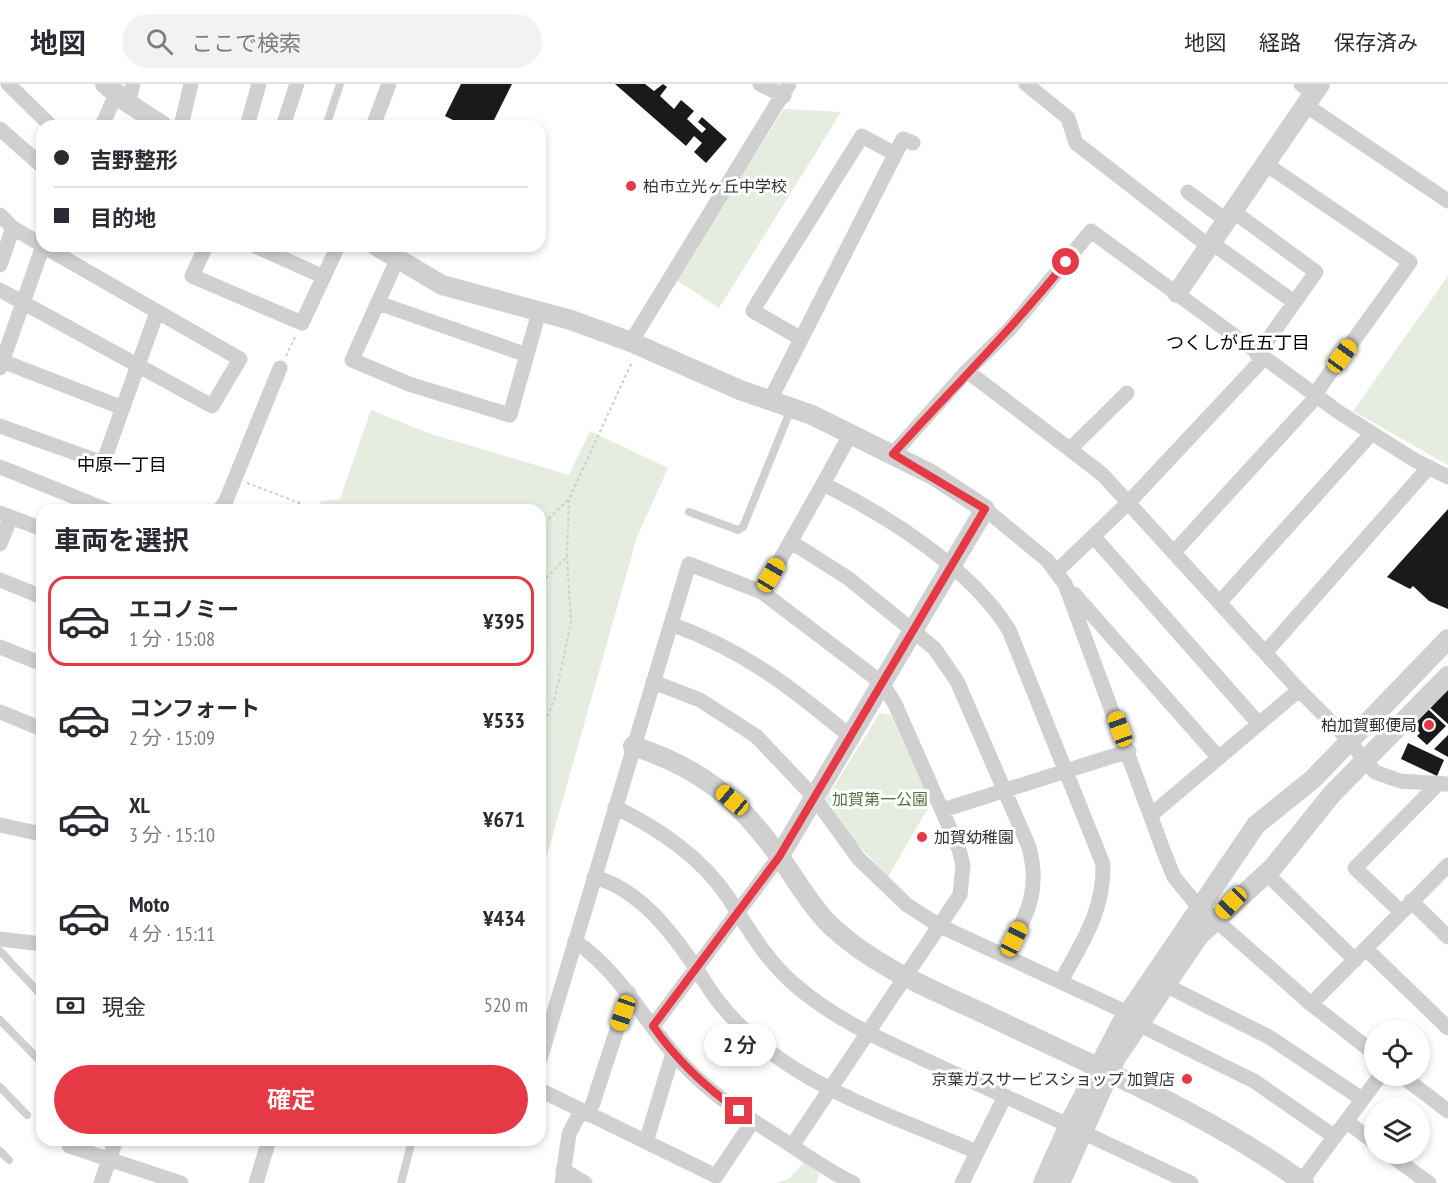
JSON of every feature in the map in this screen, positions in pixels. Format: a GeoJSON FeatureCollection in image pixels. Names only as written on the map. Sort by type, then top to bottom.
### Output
{"type":"FeatureCollection","features":[{"type":"Feature","properties":{"kind":"street"},"geometry":{"type":"LineString","coordinates":[[8,84],[45,120]]}},
{"type":"Feature","properties":{"kind":"street"},"geometry":{"type":"LineString","coordinates":[[105,120],[116,94],[133,84]]}},
{"type":"Feature","properties":{"kind":"street"},"geometry":{"type":"LineString","coordinates":[[182,120],[191,84]]}},
{"type":"Feature","properties":{"kind":"street"},"geometry":{"type":"LineString","coordinates":[[249,120],[259,84]]}},
{"type":"Feature","properties":{"kind":"street"},"geometry":{"type":"LineString","coordinates":[[286,120],[297,84]]}},
{"type":"Feature","properties":{"kind":"street"},"geometry":{"type":"LineString","coordinates":[[375,120],[389,84]]}},
{"type":"Feature","properties":{"kind":"street"},"geometry":{"type":"LineString","coordinates":[[635,344],[787,90],[760,84]]}},
{"type":"Feature","properties":{"kind":"street"},"geometry":{"type":"LineString","coordinates":[[1026,84],[1068,118],[1076,143],[1211,245],[1294,302]]}},
{"type":"Feature","properties":{"kind":"street"},"geometry":{"type":"LineString","coordinates":[[1177,293],[1267,165],[1310,92],[1448,201]]}},
{"type":"Feature","properties":{"kind":"street"},"geometry":{"type":"LineString","coordinates":[[116,94],[154,120]]}},
{"type":"Feature","properties":{"kind":"street"},"geometry":{"type":"LineString","coordinates":[[0,129],[36,161]]}},
{"type":"Feature","properties":{"kind":"street"},"geometry":{"type":"LineString","coordinates":[[800,338],[753,311],[862,136],[895,154]]}},
{"type":"Feature","properties":{"kind":"street"},"geometry":{"type":"LineString","coordinates":[[770,400],[903,139],[913,143]]}},
{"type":"Feature","properties":{"kind":"street"},"geometry":{"type":"LineString","coordinates":[[1175,551],[1316,395],[1410,261],[1267,165]]}},
{"type":"Feature","properties":{"kind":"street"},"geometry":{"type":"LineString","coordinates":[[1061,578],[1094,537],[1129,502],[1260,357],[1294,302],[1316,272],[1231,216],[1188,192]]}},
{"type":"Feature","properties":{"kind":"street"},"geometry":{"type":"LineString","coordinates":[[0,215],[13,228],[36,242]]}},
{"type":"Feature","properties":{"kind":"street"},"geometry":{"type":"LineString","coordinates":[[0,266],[13,228]]}},
{"type":"Feature","properties":{"kind":"street"},"geometry":{"type":"LineString","coordinates":[[893,454],[967,371],[1009,330],[1091,231],[1260,357],[1371,434],[1448,477]]}},
{"type":"Feature","properties":{"kind":"street"},"geometry":{"type":"LineString","coordinates":[[41,252],[1,365],[123,408]]}},
{"type":"Feature","properties":{"kind":"street"},"geometry":{"type":"LineString","coordinates":[[0,290],[212,406],[240,359],[53,252]]}},
{"type":"Feature","properties":{"kind":"street"},"geometry":{"type":"LineString","coordinates":[[203,252],[192,276],[302,323],[335,252]]}},
{"type":"Feature","properties":{"kind":"street"},"geometry":{"type":"LineString","coordinates":[[268,252],[324,277]]}},
{"type":"Feature","properties":{"kind":"street"},"geometry":{"type":"LineString","coordinates":[[385,252],[442,285],[571,320],[635,344],[720,382],[791,407],[893,454],[985,509],[1023,539],[1061,578],[1219,758]]}},
{"type":"Feature","properties":{"kind":"street"},"geometry":{"type":"LineString","coordinates":[[397,260],[352,360],[409,384],[510,415],[539,312]]}},
{"type":"Feature","properties":{"kind":"street"},"geometry":{"type":"LineString","coordinates":[[378,303],[527,355]]}},
{"type":"Feature","properties":{"kind":"street"},"geometry":{"type":"LineString","coordinates":[[0,426],[103,463],[157,312]]}},
{"type":"Feature","properties":{"kind":"street"},"geometry":{"type":"LineString","coordinates":[[224,504],[280,368]]}},
{"type":"Feature","properties":{"kind":"street"},"geometry":{"type":"LineString","coordinates":[[967,371],[1102,474],[1175,551],[1299,690],[1350,741],[1375,772],[1400,781],[1445,783]]}},
{"type":"Feature","properties":{"kind":"street"},"geometry":{"type":"LineString","coordinates":[[1070,449],[1127,393]]}},
{"type":"Feature","properties":{"kind":"street"},"geometry":{"type":"LineString","coordinates":[[762,592],[851,433]]}},
{"type":"Feature","properties":{"kind":"street"},"geometry":{"type":"LineString","coordinates":[[1220,602],[1371,434]]}},
{"type":"Feature","properties":{"kind":"street"},"geometry":{"type":"LineString","coordinates":[[0,467],[92,504]]}},
{"type":"Feature","properties":{"kind":"street"},"geometry":{"type":"LineString","coordinates":[[1265,653],[1429,467]]}},
{"type":"Feature","properties":{"kind":"street"},"geometry":{"type":"LineString","coordinates":[[823,484],[888,519],[951,568],[980,591],[1009,630],[1068,771],[1103,864],[1103,889],[1095,919],[1061,981]]}},
{"type":"Feature","properties":{"kind":"street"},"geometry":{"type":"LineString","coordinates":[[653,1026],[779,857],[985,509]]}},
{"type":"Feature","properties":{"kind":"street"},"geometry":{"type":"LineString","coordinates":[[0,544],[5,515],[36,527]]}},
{"type":"Feature","properties":{"kind":"street"},"geometry":{"type":"LineString","coordinates":[[1094,537],[1259,724]]}},
{"type":"Feature","properties":{"kind":"street"},"geometry":{"type":"LineString","coordinates":[[791,542],[848,578],[915,630],[934,648],[957,681],[1029,847],[1036,872],[1030,907],[1006,955]]}},
{"type":"Feature","properties":{"kind":"street"},"geometry":{"type":"LineString","coordinates":[[546,1024],[575,941],[689,564],[762,592],[882,683],[895,704],[943,810],[959,849],[963,880],[960,895],[832,1090],[792,1146]]}},
{"type":"Feature","properties":{"kind":"street"},"geometry":{"type":"LineString","coordinates":[[1061,578],[1180,888],[1311,1004],[1364,1045]]}},
{"type":"Feature","properties":{"kind":"street"},"geometry":{"type":"LineString","coordinates":[[0,580],[36,595]]}},
{"type":"Feature","properties":{"kind":"street"},"geometry":{"type":"LineString","coordinates":[[671,624],[703,636],[753,661],[851,737]]}},
{"type":"Feature","properties":{"kind":"street"},"geometry":{"type":"LineString","coordinates":[[1043,1183],[1075,1129],[1103,1070],[1133,1018],[1208,913],[1256,825],[1313,779],[1448,639]]}},
{"type":"Feature","properties":{"kind":"street"},"geometry":{"type":"LineString","coordinates":[[0,647],[36,662]]}},
{"type":"Feature","properties":{"kind":"street"},"geometry":{"type":"LineString","coordinates":[[1133,1018],[1165,985],[1199,936],[1208,913],[1266,873],[1307,828],[1332,794],[1444,680],[1420,668]]}},
{"type":"Feature","properties":{"kind":"street"},"geometry":{"type":"LineString","coordinates":[[653,682],[700,700],[756,736],[814,797],[859,859],[878,880],[907,905],[940,926],[1061,981],[1254,1081],[1335,1137]]}},
{"type":"Feature","properties":{"kind":"street"},"geometry":{"type":"LineString","coordinates":[[1151,815],[1299,690]]}},
{"type":"Feature","properties":{"kind":"street"},"geometry":{"type":"LineString","coordinates":[[0,712],[36,727]]}},
{"type":"Feature","properties":{"kind":"street"},"geometry":{"type":"LineString","coordinates":[[633,746],[670,758],[716,786],[746,815],[830,925],[853,944],[907,977],[1170,1100],[1255,1149],[1302,1182],[1372,1086]]}},
{"type":"Feature","properties":{"kind":"street"},"geometry":{"type":"LineString","coordinates":[[943,810],[1129,751]]}},
{"type":"Feature","properties":{"kind":"street"},"geometry":{"type":"LineString","coordinates":[[1445,783],[1355,868],[1448,937]]}},
{"type":"Feature","properties":{"kind":"street"},"geometry":{"type":"LineString","coordinates":[[615,807],[645,822],[698,862],[728,897],[757,942],[792,983],[842,1021],[1191,1183]]}},
{"type":"Feature","properties":{"kind":"street"},"geometry":{"type":"LineString","coordinates":[[0,825],[36,833]]}},
{"type":"Feature","properties":{"kind":"street"},"geometry":{"type":"LineString","coordinates":[[1311,1004],[1448,865]]}},
{"type":"Feature","properties":{"kind":"street"},"geometry":{"type":"LineString","coordinates":[[1266,873],[1354,960]]}},
{"type":"Feature","properties":{"kind":"street"},"geometry":{"type":"LineString","coordinates":[[594,877],[608,881],[640,903],[673,937],[723,1009],[758,1045],[776,1059],[832,1090],[977,1152]]}},
{"type":"Feature","properties":{"kind":"street"},"geometry":{"type":"LineString","coordinates":[[0,939],[36,943]]}},
{"type":"Feature","properties":{"kind":"street"},"geometry":{"type":"LineString","coordinates":[[575,941],[595,955],[629,993],[673,1053],[705,1086],[753,1121],[852,1183]]}},
{"type":"Feature","properties":{"kind":"street"},"geometry":{"type":"LineString","coordinates":[[1366,949],[1448,1028]]}},
{"type":"Feature","properties":{"kind":"street"},"geometry":{"type":"LineString","coordinates":[[1165,985],[1269,1037],[1362,1100]]}},
{"type":"Feature","properties":{"kind":"street"},"geometry":{"type":"LineString","coordinates":[[585,1183],[563,1177],[569,1134],[585,1113],[629,993]]}},
{"type":"Feature","properties":{"kind":"street"},"geometry":{"type":"LineString","coordinates":[[646,1142],[673,1053]]}},
{"type":"Feature","properties":{"kind":"street"},"geometry":{"type":"LineString","coordinates":[[1415,1086],[1448,1111]]}},
{"type":"Feature","properties":{"kind":"street"},"geometry":{"type":"LineString","coordinates":[[546,1093],[716,1176],[753,1121]]}},
{"type":"Feature","properties":{"kind":"street"},"geometry":{"type":"LineString","coordinates":[[962,1183],[1005,1096]]}},
{"type":"Feature","properties":{"kind":"street"},"geometry":{"type":"LineString","coordinates":[[1346,1121],[1364,1134]]}},
{"type":"Feature","properties":{"kind":"street"},"geometry":{"type":"LineString","coordinates":[[1060,1183],[1075,1129]]}},
{"type":"Feature","properties":{"kind":"street"},"geometry":{"type":"LineString","coordinates":[[69,1146],[176,1182]]}},
{"type":"Feature","properties":{"kind":"street"},"geometry":{"type":"LineString","coordinates":[[101,1183],[114,1146]]}},
{"type":"Feature","properties":{"kind":"street"},"geometry":{"type":"LineString","coordinates":[[256,1183],[267,1146]]}},
{"type":"Feature","properties":{"kind":"street"},"geometry":{"type":"LineString","coordinates":[[1403,1164],[1429,1183]]}},
{"type":"Feature","properties":{"kind":"lane"},"geometry":{"type":"LineString","coordinates":[[328,120],[340,84]]}},
{"type":"Feature","properties":{"kind":"lane"},"geometry":{"type":"LineString","coordinates":[[689,512],[738,530],[743,527],[791,407]]}},
{"type":"Feature","properties":{"kind":"lane"},"geometry":{"type":"LineString","coordinates":[[0,951],[36,990]]}},
{"type":"Feature","properties":{"kind":"lane"},"geometry":{"type":"LineString","coordinates":[[0,1020],[36,1057]]}},
{"type":"Feature","properties":{"kind":"lane"},"geometry":{"type":"LineString","coordinates":[[0,1087],[27,1114]]}},
{"type":"Feature","properties":{"kind":"lane"},"geometry":{"type":"LineString","coordinates":[[401,1183],[410,1146]]}},
{"type":"Feature","properties":{"kind":"lane"},"geometry":{"type":"LineString","coordinates":[[0,1150],[9,1160]]}},
{"type":"Feature","properties":{"kind":"path"},"geometry":{"type":"LineString","coordinates":[[280,368],[302,323]]}},
{"type":"Feature","properties":{"kind":"path"},"geometry":{"type":"LineString","coordinates":[[546,719],[555,698],[571,622],[567,557],[569,499],[635,344]]}},
{"type":"Feature","properties":{"kind":"path"},"geometry":{"type":"LineString","coordinates":[[236,478],[303,504]]}},
{"type":"Feature","properties":{"kind":"path"},"geometry":{"type":"LineString","coordinates":[[546,521],[569,499]]}},
{"type":"Feature","properties":{"kind":"path"},"geometry":{"type":"LineString","coordinates":[[546,578],[567,557]]}},
{"type":"Feature","properties":{"kind":"green space"},"geometry":{"type":"Polygon","coordinates":[[[784,109],[841,112],[719,308],[675,279],[784,109]]]}},
{"type":"Feature","properties":{"kind":"green space"},"geometry":{"type":"Polygon","coordinates":[[[1448,276],[1448,465],[1353,411],[1448,276]]]}},
{"type":"Feature","properties":{"kind":"green space"},"geometry":{"type":"Polygon","coordinates":[[[371,410],[428,433],[569,475],[590,431],[668,468],[637,537],[546,859],[546,504],[320,504],[321,501],[340,499],[371,410]]]}},
{"type":"Feature","properties":{"kind":"green space","name":"加賀第一公園"},"geometry":{"type":"Polygon","coordinates":[[[880,713],[891,715],[931,803],[888,877],[851,837],[826,799],[880,713]]]}},
{"type":"Feature","properties":{"kind":"green space"},"geometry":{"type":"Polygon","coordinates":[[[804,1162],[820,1174],[816,1183],[775,1183],[789,1179],[804,1162]]]}},
{"type":"Feature","properties":{"kind":"building"},"geometry":{"type":"Polygon","coordinates":[[[461,84],[512,84],[494,120],[453,120],[445,116],[461,84]]]}},
{"type":"Feature","properties":{"kind":"building"},"geometry":{"type":"Polygon","coordinates":[[[615,84],[645,84],[654,91],[663,84],[667,87],[660,96],[674,109],[681,100],[694,111],[687,119],[702,133],[706,129],[698,122],[702,117],[727,139],[706,163],[694,152],[702,143],[694,136],[686,146],[615,84]]]}},
{"type":"Feature","properties":{"kind":"building"},"geometry":{"type":"Polygon","coordinates":[[[1448,509],[1448,609],[1429,601],[1413,586],[1410,589],[1387,577],[1448,509]]]}},
{"type":"Feature","properties":{"kind":"building"},"geometry":{"type":"Polygon","coordinates":[[[1448,685],[1448,724],[1428,706],[1448,685]]]}},
{"type":"Feature","properties":{"kind":"building"},"geometry":{"type":"Polygon","coordinates":[[[1428,709],[1446,726],[1427,745],[1417,736],[1420,733],[1413,725],[1428,709]]]}},
{"type":"Feature","properties":{"kind":"building"},"geometry":{"type":"Polygon","coordinates":[[[1448,735],[1448,757],[1434,749],[1448,735]]]}},
{"type":"Feature","properties":{"kind":"building"},"geometry":{"type":"Polygon","coordinates":[[[1408,743],[1444,760],[1437,776],[1401,759],[1408,743]]]}},
{"type":"Feature","properties":{"kind":"place","name":"柏市立光ヶ丘中学校"},"geometry":{"type":"Point","coordinates":[631,186]}},
{"type":"Feature","properties":{"kind":"place","name":"柏加賀郵便局"},"geometry":{"type":"Point","coordinates":[1429,725]}},
{"type":"Feature","properties":{"kind":"place","name":"加賀幼稚園"},"geometry":{"type":"Point","coordinates":[922,837]}},
{"type":"Feature","properties":{"kind":"place","name":"京葉ガスサービスショップ 加賀店"},"geometry":{"type":"Point","coordinates":[1187,1079]}},
{"type":"Feature","properties":{"kind":"district","name":"つくしが丘五丁目"},"geometry":{"type":"Point","coordinates":[1238,342]}},
{"type":"Feature","properties":{"kind":"district","name":"中原一丁目"},"geometry":{"type":"Point","coordinates":[122,464]}},
{"type":"Feature","properties":{"kind":"route"},"geometry":{"type":"LineString","coordinates":[[739,1111],[705,1086],[683,1065],[653,1026],[779,857],[985,509],[933,475],[893,454],[967,371],[1009,330],[1066,262]]}}]}
